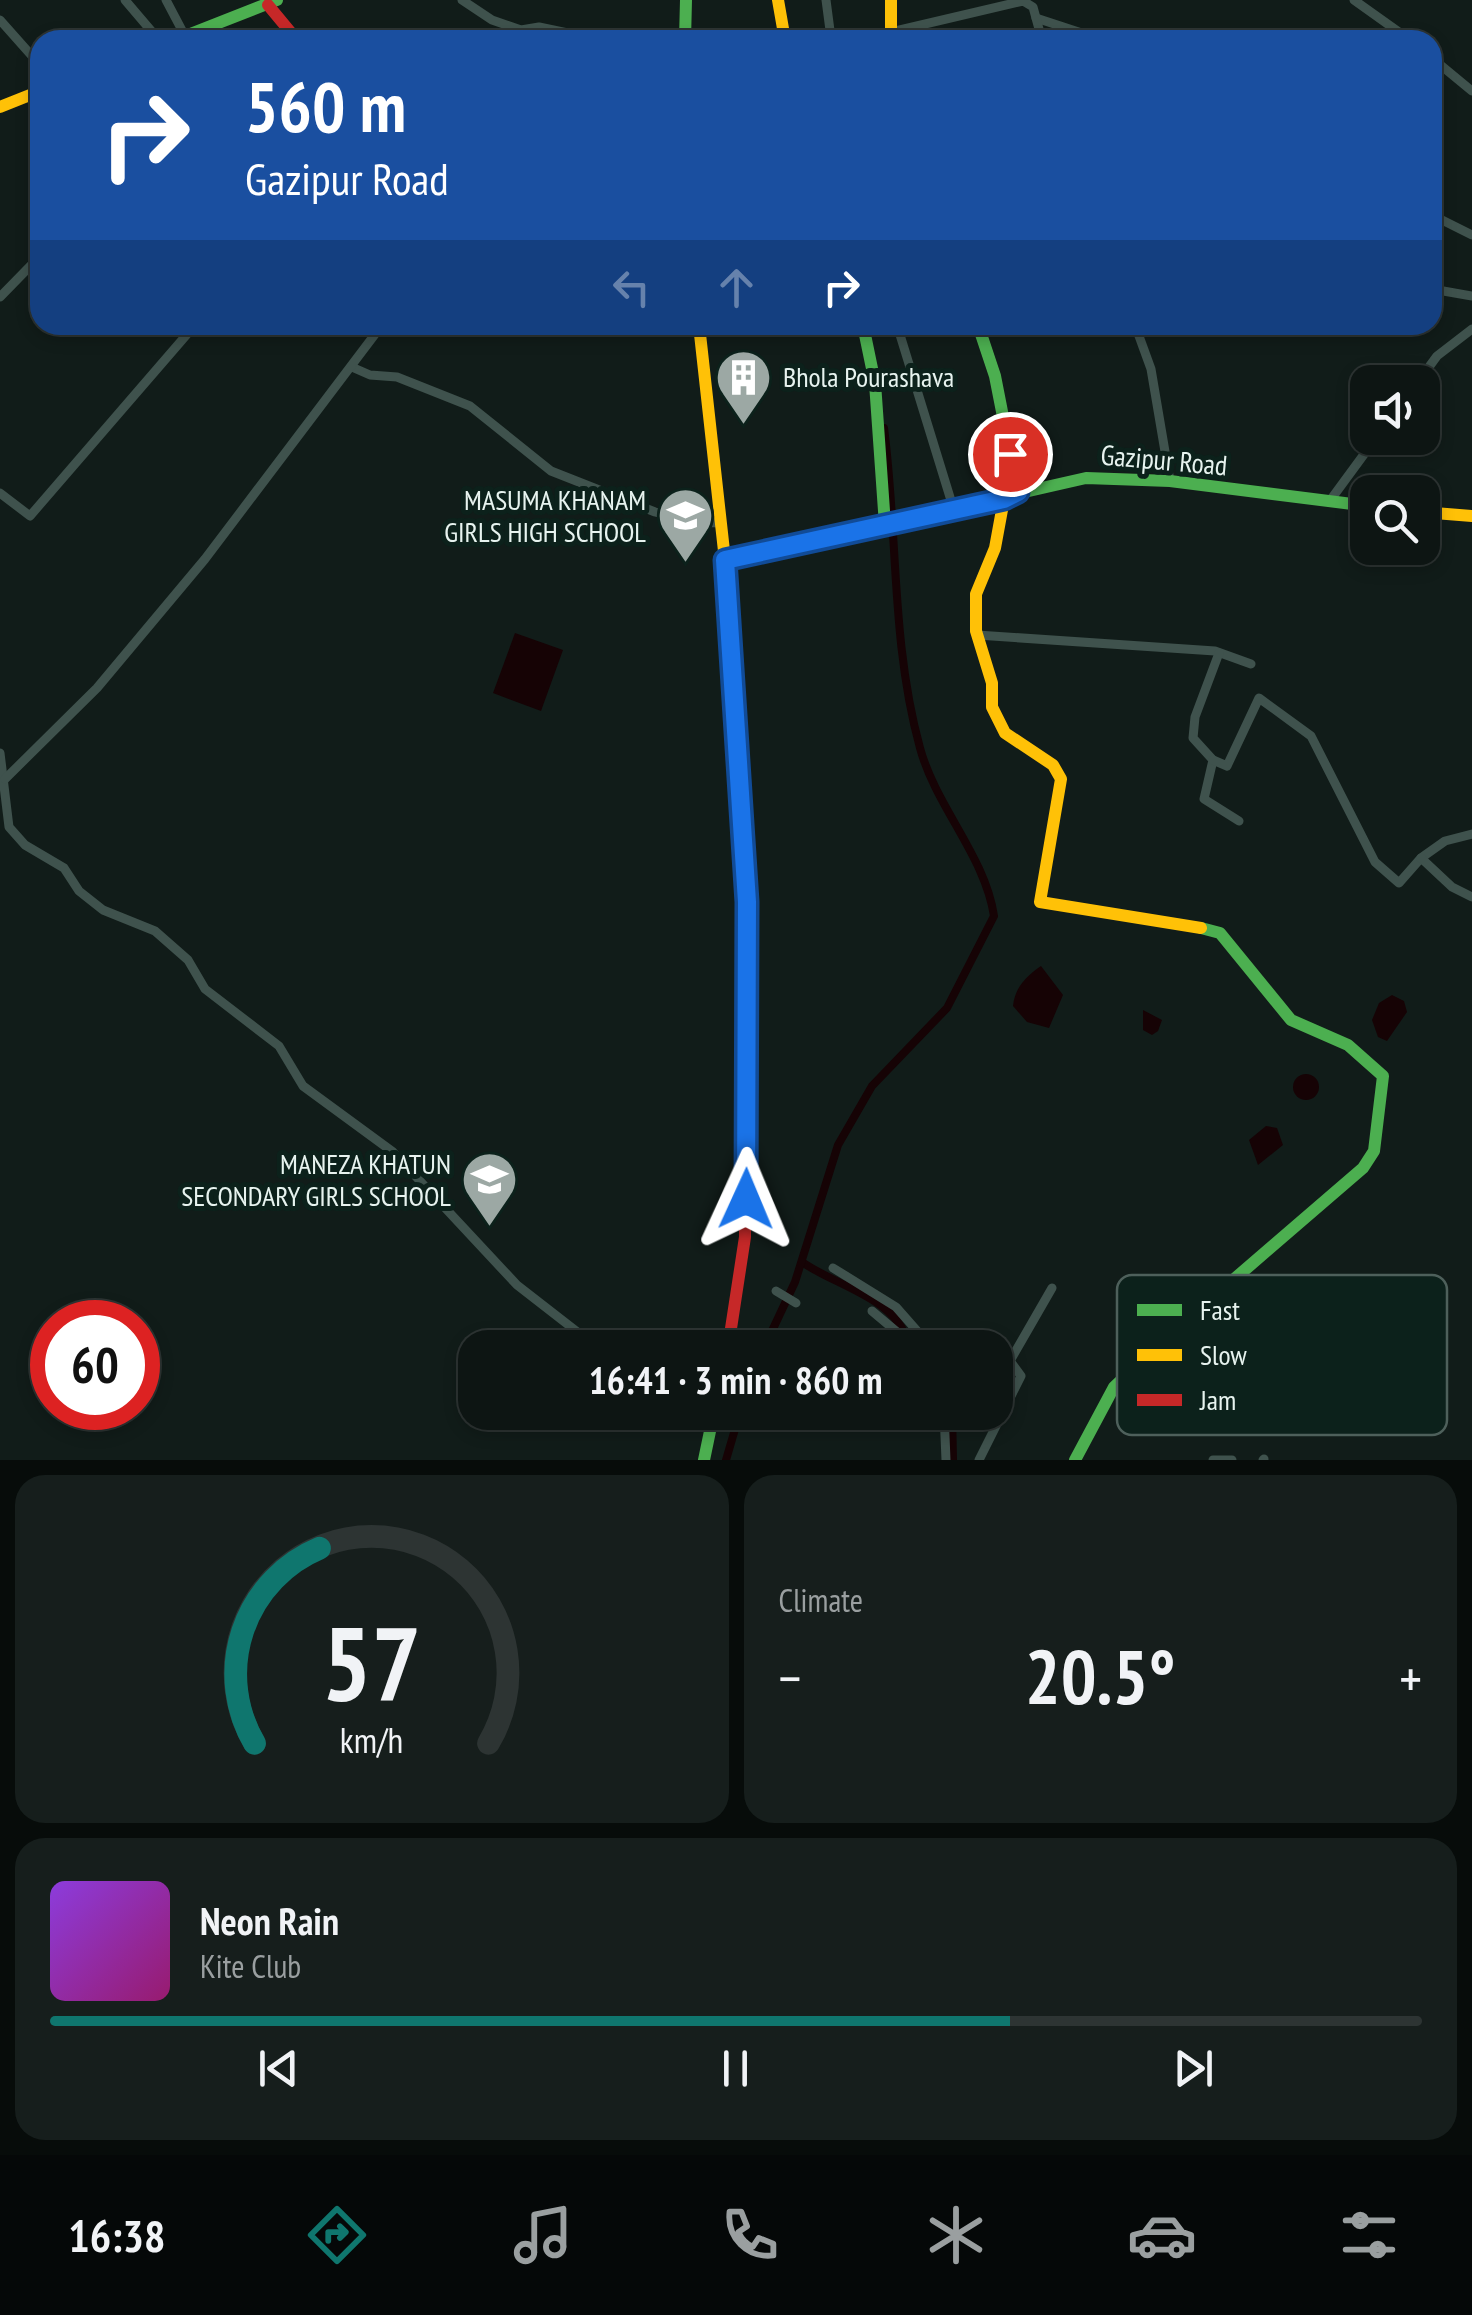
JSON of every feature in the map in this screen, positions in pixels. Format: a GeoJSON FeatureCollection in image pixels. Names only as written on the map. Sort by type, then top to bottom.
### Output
{"type":"FeatureCollection","features":[{"type":"Feature","properties":{"kind":"street"},"geometry":{"type":"LineString","coordinates":[[125,0],[150,30]]}},
{"type":"Feature","properties":{"kind":"street"},"geometry":{"type":"LineString","coordinates":[[166,0],[177,30]]}},
{"type":"Feature","properties":{"kind":"street"},"geometry":{"type":"LineString","coordinates":[[462,0],[492,20],[521,30],[553,30]]}},
{"type":"Feature","properties":{"kind":"street"},"geometry":{"type":"LineString","coordinates":[[684,30],[686,0]]}},
{"type":"Feature","properties":{"kind":"street"},"geometry":{"type":"LineString","coordinates":[[778,0],[783,30]]}},
{"type":"Feature","properties":{"kind":"street"},"geometry":{"type":"LineString","coordinates":[[826,0],[829,30]]}},
{"type":"Feature","properties":{"kind":"street"},"geometry":{"type":"LineString","coordinates":[[891,0],[891,30]]}},
{"type":"Feature","properties":{"kind":"street"},"geometry":{"type":"LineString","coordinates":[[1354,0],[1396,30]]}},
{"type":"Feature","properties":{"kind":"street"},"geometry":{"type":"LineString","coordinates":[[917,30],[1023,1],[1033,7],[1039,30]]}},
{"type":"Feature","properties":{"kind":"street"},"geometry":{"type":"LineString","coordinates":[[200,30],[272,2],[291,30]]}},
{"type":"Feature","properties":{"kind":"street"},"geometry":{"type":"LineString","coordinates":[[1036,18],[1073,30]]}},
{"type":"Feature","properties":{"kind":"street"},"geometry":{"type":"LineString","coordinates":[[0,20],[30,53]]}},
{"type":"Feature","properties":{"kind":"street"},"geometry":{"type":"LineString","coordinates":[[1442,66],[1472,91]]}},
{"type":"Feature","properties":{"kind":"street"},"geometry":{"type":"LineString","coordinates":[[0,108],[30,95]]}},
{"type":"Feature","properties":{"kind":"street"},"geometry":{"type":"LineString","coordinates":[[1442,219],[1472,235]]}},
{"type":"Feature","properties":{"kind":"street"},"geometry":{"type":"LineString","coordinates":[[0,297],[30,266]]}},
{"type":"Feature","properties":{"kind":"street"},"geometry":{"type":"LineString","coordinates":[[1442,290],[1472,296]]}},
{"type":"Feature","properties":{"kind":"street"},"geometry":{"type":"LineString","coordinates":[[1430,365],[1472,330]]}},
{"type":"Feature","properties":{"kind":"street"},"geometry":{"type":"LineString","coordinates":[[0,493],[30,516],[186,335]]}},
{"type":"Feature","properties":{"kind":"street"},"geometry":{"type":"LineString","coordinates":[[2,781],[111,671],[354,368],[375,335]]}},
{"type":"Feature","properties":{"kind":"street"},"geometry":{"type":"LineString","coordinates":[[701,335],[725,560],[748,974],[745,1237],[731,1330]]}},
{"type":"Feature","properties":{"kind":"street"},"geometry":{"type":"LineString","coordinates":[[865,335],[875,383],[885,525]]}},
{"type":"Feature","properties":{"kind":"street"},"geometry":{"type":"LineString","coordinates":[[900,335],[953,507]]}},
{"type":"Feature","properties":{"kind":"street"},"geometry":{"type":"LineString","coordinates":[[981,335],[995,376],[1018,492]]}},
{"type":"Feature","properties":{"kind":"street"},"geometry":{"type":"LineString","coordinates":[[1139,335],[1151,369],[1170,481]]}},
{"type":"Feature","properties":{"kind":"street"},"geometry":{"type":"LineString","coordinates":[[354,368],[370,376],[396,377],[470,406],[551,470],[656,512],[693,522],[720,522]]}},
{"type":"Feature","properties":{"kind":"street"},"geometry":{"type":"LineString","coordinates":[[1328,502],[1363,455]]}},
{"type":"Feature","properties":{"kind":"street","name":"Gazipur Road"},"geometry":{"type":"LineString","coordinates":[[725,560],[1086,478],[1170,481],[1350,504]]}},
{"type":"Feature","properties":{"kind":"street"},"geometry":{"type":"LineString","coordinates":[[1004,499],[995,548],[976,594],[977,635],[992,683],[992,707],[1005,733],[1053,765],[1061,779],[1040,902],[1220,933],[1292,1020],[1348,1045],[1383,1076],[1378,1135],[1363,1168],[1239,1275]]}},
{"type":"Feature","properties":{"kind":"street"},"geometry":{"type":"LineString","coordinates":[[1440,513],[1472,516]]}},
{"type":"Feature","properties":{"kind":"street"},"geometry":{"type":"LineString","coordinates":[[977,635],[1219,653],[1250,664]]}},
{"type":"Feature","properties":{"kind":"street"},"geometry":{"type":"LineString","coordinates":[[1219,653],[1194,717],[1193,738],[1213,760],[1226,766],[1259,698],[1311,736],[1375,862],[1399,883],[1420,858],[1445,841],[1472,834]]}},
{"type":"Feature","properties":{"kind":"street"},"geometry":{"type":"LineString","coordinates":[[0,753],[9,827],[25,845],[64,868],[80,891],[102,910],[155,931],[188,960],[205,989],[278,1046],[303,1086],[393,1152],[517,1285],[575,1330]]}},
{"type":"Feature","properties":{"kind":"street"},"geometry":{"type":"LineString","coordinates":[[1213,760],[1204,799],[1239,821]]}},
{"type":"Feature","properties":{"kind":"street"},"geometry":{"type":"LineString","coordinates":[[1420,858],[1452,886],[1472,897]]}},
{"type":"Feature","properties":{"kind":"street"},"geometry":{"type":"LineString","coordinates":[[833,1268],[896,1307],[916,1330]]}},
{"type":"Feature","properties":{"kind":"street"},"geometry":{"type":"LineString","coordinates":[[1013,1356],[1052,1288]]}},
{"type":"Feature","properties":{"kind":"street"},"geometry":{"type":"LineString","coordinates":[[776,1291],[796,1303]]}},
{"type":"Feature","properties":{"kind":"street"},"geometry":{"type":"LineString","coordinates":[[872,1311],[895,1330]]}},
{"type":"Feature","properties":{"kind":"street"},"geometry":{"type":"LineString","coordinates":[[1013,1365],[1021,1376],[1013,1392]]}},
{"type":"Feature","properties":{"kind":"street"},"geometry":{"type":"LineString","coordinates":[[1076,1460],[1117,1384]]}},
{"type":"Feature","properties":{"kind":"street"},"geometry":{"type":"LineString","coordinates":[[704,1460],[710,1430]]}},
{"type":"Feature","properties":{"kind":"street"},"geometry":{"type":"LineString","coordinates":[[945,1430],[946,1460]]}},
{"type":"Feature","properties":{"kind":"street"},"geometry":{"type":"LineString","coordinates":[[979,1460],[994,1430]]}},
{"type":"Feature","properties":{"kind":"street"},"geometry":{"type":"LineString","coordinates":[[1213,1460],[1232,1460]]}},
{"type":"Feature","properties":{"kind":"shaded area"},"geometry":{"type":"Polygon","coordinates":[[[515,633],[563,650],[541,711],[493,693],[515,633]]]}},
{"type":"Feature","properties":{"kind":"shaded area"},"geometry":{"type":"Polygon","coordinates":[[[1041,966],[1063,995],[1049,1028],[1027,1022],[1013,1006],[1022,983],[1041,966]]]}},
{"type":"Feature","properties":{"kind":"shaded area"},"geometry":{"type":"Polygon","coordinates":[[[1392,995],[1404,1001],[1407,1012],[1387,1041],[1378,1037],[1372,1020],[1379,1003],[1392,995]]]}},
{"type":"Feature","properties":{"kind":"shaded area"},"geometry":{"type":"Polygon","coordinates":[[[1143,1010],[1162,1020],[1152,1035],[1143,1030],[1143,1010]]]}},
{"type":"Feature","properties":{"kind":"shaded area"},"geometry":{"type":"Polygon","coordinates":[[[1306,1074],[1315,1078],[1319,1087],[1315,1096],[1306,1100],[1297,1096],[1293,1087],[1297,1078],[1306,1074]]]}},
{"type":"Feature","properties":{"kind":"shaded area"},"geometry":{"type":"Polygon","coordinates":[[[1266,1126],[1277,1128],[1283,1145],[1258,1165],[1249,1140],[1266,1126]]]}},
{"type":"Feature","properties":{"kind":"waterway"},"geometry":{"type":"LineString","coordinates":[[772,1330],[795,1282],[838,1145],[872,1086],[947,1008],[994,916],[981,873],[937,791],[920,748],[904,669],[884,428]]}},
{"type":"Feature","properties":{"kind":"waterway"},"geometry":{"type":"LineString","coordinates":[[802,1262],[881,1306],[903,1330]]}},
{"type":"Feature","properties":{"kind":"waterway"},"geometry":{"type":"LineString","coordinates":[[726,1460],[735,1430]]}},
{"type":"Feature","properties":{"kind":"waterway"},"geometry":{"type":"LineString","coordinates":[[952,1430],[953,1460]]}},
{"type":"Feature","properties":{"kind":"traffic: fast"},"geometry":{"type":"LineString","coordinates":[[200,30],[277,0]]}},
{"type":"Feature","properties":{"kind":"traffic: fast"},"geometry":{"type":"LineString","coordinates":[[685,30],[686,0]]}},
{"type":"Feature","properties":{"kind":"traffic: fast"},"geometry":{"type":"LineString","coordinates":[[865,335],[875,383],[885,525]]}},
{"type":"Feature","properties":{"kind":"traffic: fast"},"geometry":{"type":"LineString","coordinates":[[981,335],[995,376],[1018,493]]}},
{"type":"Feature","properties":{"kind":"traffic: fast"},"geometry":{"type":"LineString","coordinates":[[725,560],[1086,478],[1170,481],[1350,504]]}},
{"type":"Feature","properties":{"kind":"traffic: fast"},"geometry":{"type":"LineString","coordinates":[[1201,928],[1220,933],[1291,1020],[1348,1045],[1383,1076],[1374,1151],[1363,1168],[1239,1275]]}},
{"type":"Feature","properties":{"kind":"traffic: fast"},"geometry":{"type":"LineString","coordinates":[[1075,1460],[1117,1384]]}},
{"type":"Feature","properties":{"kind":"traffic: fast"},"geometry":{"type":"LineString","coordinates":[[704,1460],[710,1430]]}},
{"type":"Feature","properties":{"kind":"traffic: slow"},"geometry":{"type":"LineString","coordinates":[[778,0],[783,30]]}},
{"type":"Feature","properties":{"kind":"traffic: slow"},"geometry":{"type":"LineString","coordinates":[[891,0],[891,30]]}},
{"type":"Feature","properties":{"kind":"traffic: slow"},"geometry":{"type":"LineString","coordinates":[[0,107],[30,95]]}},
{"type":"Feature","properties":{"kind":"traffic: slow"},"geometry":{"type":"LineString","coordinates":[[700,335],[725,560],[745,876]]}},
{"type":"Feature","properties":{"kind":"traffic: slow"},"geometry":{"type":"LineString","coordinates":[[1004,499],[995,548],[976,594],[976,631],[992,683],[992,707],[1005,733],[1053,765],[1061,779],[1040,902],[1201,928]]}},
{"type":"Feature","properties":{"kind":"traffic: slow"},"geometry":{"type":"LineString","coordinates":[[1440,513],[1472,516]]}},
{"type":"Feature","properties":{"kind":"traffic: jam"},"geometry":{"type":"LineString","coordinates":[[268,5],[289,30]]}},
{"type":"Feature","properties":{"kind":"traffic: jam"},"geometry":{"type":"LineString","coordinates":[[731,1330],[745,1237],[745,876]]}},
{"type":"Feature","properties":{"kind":"place","name":"Bhola Pourashava"},"geometry":{"type":"Point","coordinates":[744,426]}},
{"type":"Feature","properties":{"kind":"place","name":"MASUMA KHANAM GIRLS HIGH SCHOOL"},"geometry":{"type":"Point","coordinates":[685,565]}},
{"type":"Feature","properties":{"kind":"place","name":"MANEZA KHATUN SECONDARY GIRLS SCHOOL"},"geometry":{"type":"Point","coordinates":[490,1229]}},
{"type":"Feature","properties":{"kind":"route"},"geometry":{"type":"LineString","coordinates":[[746,1199],[747,902],[725,560],[953,507],[1004,499],[1018,492],[1010,454]]}}]}
